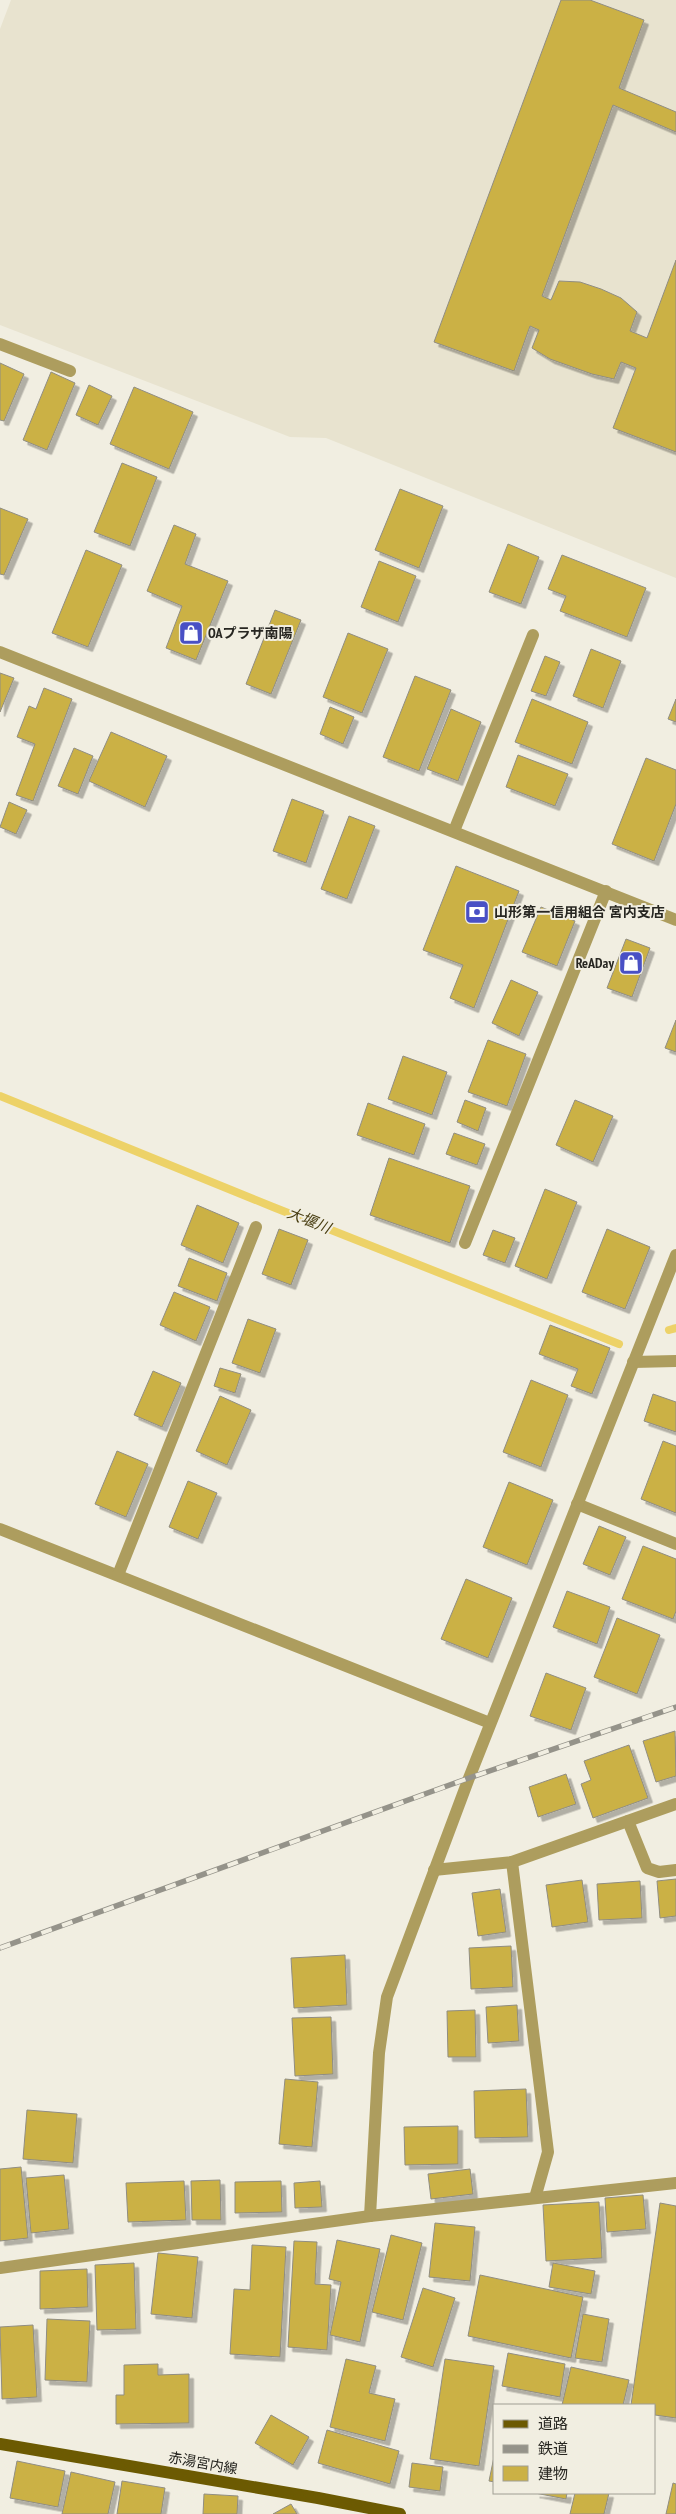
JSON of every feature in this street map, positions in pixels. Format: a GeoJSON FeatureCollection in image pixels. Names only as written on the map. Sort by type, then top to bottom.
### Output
{"type":"FeatureCollection","features":[{"type":"Feature","properties":{"kind":"main road","name":"赤湯宮内線"},"geometry":{"type":"LineString","coordinates":[[0,2444],[318,2498],[400,2514]]}},
{"type":"Feature","properties":{"kind":"street"},"geometry":{"type":"LineString","coordinates":[[0,344],[70,371]]}},
{"type":"Feature","properties":{"kind":"street"},"geometry":{"type":"LineString","coordinates":[[454,831],[533,634]]}},
{"type":"Feature","properties":{"kind":"street"},"geometry":{"type":"LineString","coordinates":[[0,652],[676,920]]}},
{"type":"Feature","properties":{"kind":"street"},"geometry":{"type":"LineString","coordinates":[[465,1243],[606,891]]}},
{"type":"Feature","properties":{"kind":"street"},"geometry":{"type":"LineString","coordinates":[[118,1575],[256,1227]]}},
{"type":"Feature","properties":{"kind":"street"},"geometry":{"type":"LineString","coordinates":[[370,2216],[379,2053],[387,1997],[490,1724],[676,1256]]}},
{"type":"Feature","properties":{"kind":"street"},"geometry":{"type":"LineString","coordinates":[[633,1362],[676,1361]]}},
{"type":"Feature","properties":{"kind":"street"},"geometry":{"type":"LineString","coordinates":[[577,1504],[676,1544]]}},
{"type":"Feature","properties":{"kind":"street"},"geometry":{"type":"LineString","coordinates":[[0,1529],[490,1724]]}},
{"type":"Feature","properties":{"kind":"street"},"geometry":{"type":"LineString","coordinates":[[434,1870],[512,1862],[676,1804]]}},
{"type":"Feature","properties":{"kind":"street"},"geometry":{"type":"LineString","coordinates":[[628,1821],[647,1868],[659,1872],[676,1870]]}},
{"type":"Feature","properties":{"kind":"street"},"geometry":{"type":"LineString","coordinates":[[512,1862],[548,2152],[535,2198]]}},
{"type":"Feature","properties":{"kind":"street"},"geometry":{"type":"LineString","coordinates":[[0,2268],[370,2216],[676,2183]]}},
{"type":"Feature","properties":{"kind":"shaded area"},"geometry":{"type":"Polygon","coordinates":[[[11,0],[676,0],[676,578],[326,438],[290,437],[0,325],[0,29],[11,0]]]}},
{"type":"Feature","properties":{"kind":"building"},"geometry":{"type":"Polygon","coordinates":[[[561,0],[590,0],[644,20],[619,88],[676,112],[676,132],[613,105],[542,296],[551,300],[559,281],[580,282],[601,289],[621,298],[637,312],[630,331],[647,338],[676,260],[676,452],[613,428],[636,368],[621,362],[614,379],[592,374],[550,359],[532,348],[539,330],[530,326],[514,371],[434,342],[561,0]]]}},
{"type":"Feature","properties":{"kind":"building"},"geometry":{"type":"Polygon","coordinates":[[[0,363],[24,374],[4,421],[0,420],[0,363]]]}},
{"type":"Feature","properties":{"kind":"building"},"geometry":{"type":"Polygon","coordinates":[[[51,372],[75,383],[47,450],[23,440],[51,372]]]}},
{"type":"Feature","properties":{"kind":"building"},"geometry":{"type":"Polygon","coordinates":[[[89,385],[112,396],[98,425],[76,415],[89,385]]]}},
{"type":"Feature","properties":{"kind":"building"},"geometry":{"type":"Polygon","coordinates":[[[134,387],[193,412],[169,469],[110,444],[134,387]]]}},
{"type":"Feature","properties":{"kind":"building"},"geometry":{"type":"Polygon","coordinates":[[[122,463],[157,477],[130,546],[94,532],[122,463]]]}},
{"type":"Feature","properties":{"kind":"building"},"geometry":{"type":"Polygon","coordinates":[[[400,489],[443,506],[419,568],[375,550],[400,489]]]}},
{"type":"Feature","properties":{"kind":"building"},"geometry":{"type":"Polygon","coordinates":[[[0,508],[28,519],[4,575],[0,574],[0,508]]]}},
{"type":"Feature","properties":{"kind":"building"},"geometry":{"type":"Polygon","coordinates":[[[174,525],[196,534],[185,564],[228,581],[196,660],[166,648],[182,606],[147,591],[174,525]]]}},
{"type":"Feature","properties":{"kind":"building"},"geometry":{"type":"Polygon","coordinates":[[[508,544],[539,557],[521,604],[489,592],[508,544]]]}},
{"type":"Feature","properties":{"kind":"building"},"geometry":{"type":"Polygon","coordinates":[[[86,550],[122,565],[88,647],[52,633],[86,550]]]}},
{"type":"Feature","properties":{"kind":"building"},"geometry":{"type":"Polygon","coordinates":[[[562,555],[646,588],[627,637],[560,611],[566,596],[548,589],[562,555]]]}},
{"type":"Feature","properties":{"kind":"building"},"geometry":{"type":"Polygon","coordinates":[[[379,561],[416,576],[398,622],[361,607],[379,561]]]}},
{"type":"Feature","properties":{"kind":"building"},"geometry":{"type":"Polygon","coordinates":[[[275,610],[301,620],[271,694],[246,684],[275,610]]]}},
{"type":"Feature","properties":{"kind":"building"},"geometry":{"type":"Polygon","coordinates":[[[348,633],[388,649],[362,713],[323,697],[348,633]]]}},
{"type":"Feature","properties":{"kind":"building"},"geometry":{"type":"Polygon","coordinates":[[[591,649],[621,661],[603,708],[573,696],[591,649]]]}},
{"type":"Feature","properties":{"kind":"building"},"geometry":{"type":"Polygon","coordinates":[[[545,656],[560,662],[546,696],[531,691],[545,656]]]}},
{"type":"Feature","properties":{"kind":"building"},"geometry":{"type":"Polygon","coordinates":[[[0,673],[14,678],[0,712],[0,673]]]}},
{"type":"Feature","properties":{"kind":"building"},"geometry":{"type":"Polygon","coordinates":[[[415,676],[451,690],[419,771],[383,757],[415,676]]]}},
{"type":"Feature","properties":{"kind":"building"},"geometry":{"type":"Polygon","coordinates":[[[44,688],[72,699],[33,801],[16,795],[35,744],[17,737],[29,706],[36,709],[44,688]]]}},
{"type":"Feature","properties":{"kind":"building"},"geometry":{"type":"Polygon","coordinates":[[[532,699],[588,722],[572,764],[515,742],[532,699]]]}},
{"type":"Feature","properties":{"kind":"building"},"geometry":{"type":"Polygon","coordinates":[[[676,699],[676,722],[668,719],[676,699]]]}},
{"type":"Feature","properties":{"kind":"building"},"geometry":{"type":"Polygon","coordinates":[[[330,707],[354,717],[343,744],[320,734],[330,707]]]}},
{"type":"Feature","properties":{"kind":"building"},"geometry":{"type":"Polygon","coordinates":[[[451,709],[481,722],[458,781],[427,769],[451,709]]]}},
{"type":"Feature","properties":{"kind":"building"},"geometry":{"type":"Polygon","coordinates":[[[111,732],[167,756],[145,807],[89,781],[111,732]]]}},
{"type":"Feature","properties":{"kind":"building"},"geometry":{"type":"Polygon","coordinates":[[[74,748],[93,756],[78,794],[58,786],[74,748]]]}},
{"type":"Feature","properties":{"kind":"building"},"geometry":{"type":"Polygon","coordinates":[[[518,755],[568,774],[555,806],[506,787],[518,755]]]}},
{"type":"Feature","properties":{"kind":"building"},"geometry":{"type":"Polygon","coordinates":[[[646,758],[676,770],[676,804],[654,861],[612,844],[646,758]]]}},
{"type":"Feature","properties":{"kind":"building"},"geometry":{"type":"Polygon","coordinates":[[[292,799],[324,811],[306,863],[273,851],[292,799]]]}},
{"type":"Feature","properties":{"kind":"building"},"geometry":{"type":"Polygon","coordinates":[[[9,802],[27,810],[16,834],[0,827],[9,802]]]}},
{"type":"Feature","properties":{"kind":"building"},"geometry":{"type":"Polygon","coordinates":[[[349,816],[375,826],[347,899],[321,889],[349,816]]]}},
{"type":"Feature","properties":{"kind":"building"},"geometry":{"type":"Polygon","coordinates":[[[456,866],[519,891],[474,1008],[450,998],[463,965],[423,950],[456,866]]]}},
{"type":"Feature","properties":{"kind":"building"},"geometry":{"type":"Polygon","coordinates":[[[541,907],[575,921],[557,966],[522,952],[541,907]]]}},
{"type":"Feature","properties":{"kind":"building"},"geometry":{"type":"Polygon","coordinates":[[[626,939],[650,948],[632,997],[607,988],[626,939]]]}},
{"type":"Feature","properties":{"kind":"building"},"geometry":{"type":"Polygon","coordinates":[[[511,980],[538,992],[519,1036],[492,1023],[511,980]]]}},
{"type":"Feature","properties":{"kind":"building"},"geometry":{"type":"Polygon","coordinates":[[[676,1020],[676,1052],[665,1048],[676,1020]]]}},
{"type":"Feature","properties":{"kind":"building"},"geometry":{"type":"Polygon","coordinates":[[[488,1040],[526,1054],[507,1106],[468,1092],[488,1040]]]}},
{"type":"Feature","properties":{"kind":"building"},"geometry":{"type":"Polygon","coordinates":[[[403,1056],[447,1072],[432,1115],[388,1099],[403,1056]]]}},
{"type":"Feature","properties":{"kind":"building"},"geometry":{"type":"Polygon","coordinates":[[[465,1100],[486,1108],[478,1131],[457,1122],[465,1100]]]}},
{"type":"Feature","properties":{"kind":"building"},"geometry":{"type":"Polygon","coordinates":[[[575,1100],[613,1116],[593,1162],[556,1145],[575,1100]]]}},
{"type":"Feature","properties":{"kind":"building"},"geometry":{"type":"Polygon","coordinates":[[[368,1103],[425,1124],[414,1155],[357,1135],[368,1103]]]}},
{"type":"Feature","properties":{"kind":"building"},"geometry":{"type":"Polygon","coordinates":[[[454,1133],[485,1144],[477,1165],[446,1154],[454,1133]]]}},
{"type":"Feature","properties":{"kind":"building"},"geometry":{"type":"Polygon","coordinates":[[[389,1158],[470,1186],[450,1243],[370,1215],[389,1158]]]}},
{"type":"Feature","properties":{"kind":"building"},"geometry":{"type":"Polygon","coordinates":[[[545,1189],[577,1202],[547,1279],[515,1266],[545,1189]]]}},
{"type":"Feature","properties":{"kind":"building"},"geometry":{"type":"Polygon","coordinates":[[[197,1205],[239,1223],[223,1263],[181,1245],[197,1205]]]}},
{"type":"Feature","properties":{"kind":"building"},"geometry":{"type":"Polygon","coordinates":[[[279,1229],[308,1240],[291,1285],[262,1274],[279,1229]]]}},
{"type":"Feature","properties":{"kind":"building"},"geometry":{"type":"Polygon","coordinates":[[[607,1229],[650,1247],[625,1309],[582,1292],[607,1229]]]}},
{"type":"Feature","properties":{"kind":"building"},"geometry":{"type":"Polygon","coordinates":[[[493,1230],[515,1238],[505,1263],[483,1255],[493,1230]]]}},
{"type":"Feature","properties":{"kind":"building"},"geometry":{"type":"Polygon","coordinates":[[[189,1258],[227,1273],[217,1301],[178,1286],[189,1258]]]}},
{"type":"Feature","properties":{"kind":"building"},"geometry":{"type":"Polygon","coordinates":[[[174,1292],[210,1307],[196,1341],[160,1325],[174,1292]]]}},
{"type":"Feature","properties":{"kind":"building"},"geometry":{"type":"Polygon","coordinates":[[[248,1319],[276,1329],[260,1373],[232,1363],[248,1319]]]}},
{"type":"Feature","properties":{"kind":"building"},"geometry":{"type":"Polygon","coordinates":[[[550,1325],[610,1348],[592,1394],[571,1386],[578,1369],[539,1354],[550,1325]]]}},
{"type":"Feature","properties":{"kind":"building"},"geometry":{"type":"Polygon","coordinates":[[[220,1368],[241,1374],[235,1393],[214,1386],[220,1368]]]}},
{"type":"Feature","properties":{"kind":"building"},"geometry":{"type":"Polygon","coordinates":[[[153,1371],[181,1383],[162,1427],[134,1415],[153,1371]]]}},
{"type":"Feature","properties":{"kind":"building"},"geometry":{"type":"Polygon","coordinates":[[[531,1380],[568,1395],[541,1467],[503,1452],[531,1380]]]}},
{"type":"Feature","properties":{"kind":"building"},"geometry":{"type":"Polygon","coordinates":[[[653,1394],[676,1402],[676,1432],[644,1421],[653,1394]]]}},
{"type":"Feature","properties":{"kind":"building"},"geometry":{"type":"Polygon","coordinates":[[[220,1396],[251,1410],[227,1465],[196,1451],[220,1396]]]}},
{"type":"Feature","properties":{"kind":"building"},"geometry":{"type":"Polygon","coordinates":[[[663,1441],[676,1446],[676,1513],[641,1499],[663,1441]]]}},
{"type":"Feature","properties":{"kind":"building"},"geometry":{"type":"Polygon","coordinates":[[[117,1451],[148,1464],[126,1517],[95,1504],[117,1451]]]}},
{"type":"Feature","properties":{"kind":"building"},"geometry":{"type":"Polygon","coordinates":[[[188,1481],[217,1493],[198,1539],[169,1527],[188,1481]]]}},
{"type":"Feature","properties":{"kind":"building"},"geometry":{"type":"Polygon","coordinates":[[[509,1482],[553,1500],[527,1565],[483,1547],[509,1482]]]}},
{"type":"Feature","properties":{"kind":"building"},"geometry":{"type":"Polygon","coordinates":[[[599,1526],[626,1537],[610,1575],[583,1564],[599,1526]]]}},
{"type":"Feature","properties":{"kind":"building"},"geometry":{"type":"Polygon","coordinates":[[[643,1546],[676,1559],[676,1611],[673,1619],[622,1599],[643,1546]]]}},
{"type":"Feature","properties":{"kind":"building"},"geometry":{"type":"Polygon","coordinates":[[[466,1579],[512,1598],[488,1658],[441,1639],[466,1579]]]}},
{"type":"Feature","properties":{"kind":"building"},"geometry":{"type":"Polygon","coordinates":[[[567,1591],[610,1607],[597,1644],[553,1627],[567,1591]]]}},
{"type":"Feature","properties":{"kind":"building"},"geometry":{"type":"Polygon","coordinates":[[[617,1618],[660,1635],[637,1694],[594,1677],[617,1618]]]}},
{"type":"Feature","properties":{"kind":"building"},"geometry":{"type":"Polygon","coordinates":[[[546,1673],[586,1688],[571,1730],[530,1716],[546,1673]]]}},
{"type":"Feature","properties":{"kind":"building"},"geometry":{"type":"Polygon","coordinates":[[[675,1731],[676,1776],[656,1782],[643,1741],[675,1731]]]}},
{"type":"Feature","properties":{"kind":"building"},"geometry":{"type":"Polygon","coordinates":[[[629,1745],[648,1798],[593,1818],[581,1784],[591,1780],[584,1761],[629,1745]]]}},
{"type":"Feature","properties":{"kind":"building"},"geometry":{"type":"Polygon","coordinates":[[[566,1774],[576,1804],[538,1817],[529,1787],[566,1774]]]}},
{"type":"Feature","properties":{"kind":"building"},"geometry":{"type":"Polygon","coordinates":[[[676,1879],[676,1916],[660,1918],[657,1881],[676,1879]]]}},
{"type":"Feature","properties":{"kind":"building"},"geometry":{"type":"Polygon","coordinates":[[[582,1880],[588,1922],[552,1927],[546,1885],[582,1880]]]}},
{"type":"Feature","properties":{"kind":"building"},"geometry":{"type":"Polygon","coordinates":[[[640,1881],[642,1918],[599,1920],[597,1884],[640,1881]]]}},
{"type":"Feature","properties":{"kind":"building"},"geometry":{"type":"Polygon","coordinates":[[[500,1889],[506,1932],[478,1936],[472,1893],[500,1889]]]}},
{"type":"Feature","properties":{"kind":"building"},"geometry":{"type":"Polygon","coordinates":[[[511,1946],[513,1987],[471,1989],[469,1948],[511,1946]]]}},
{"type":"Feature","properties":{"kind":"building"},"geometry":{"type":"Polygon","coordinates":[[[345,1955],[347,2005],[294,2008],[291,1958],[345,1955]]]}},
{"type":"Feature","properties":{"kind":"building"},"geometry":{"type":"Polygon","coordinates":[[[517,2005],[519,2041],[488,2043],[486,2007],[517,2005]]]}},
{"type":"Feature","properties":{"kind":"building"},"geometry":{"type":"Polygon","coordinates":[[[475,2010],[476,2057],[448,2057],[447,2011],[475,2010]]]}},
{"type":"Feature","properties":{"kind":"building"},"geometry":{"type":"Polygon","coordinates":[[[331,2017],[333,2074],[295,2076],[292,2018],[331,2017]]]}},
{"type":"Feature","properties":{"kind":"building"},"geometry":{"type":"Polygon","coordinates":[[[285,2079],[318,2082],[312,2147],[279,2144],[285,2079]]]}},
{"type":"Feature","properties":{"kind":"building"},"geometry":{"type":"Polygon","coordinates":[[[526,2089],[528,2137],[475,2138],[474,2091],[526,2089]]]}},
{"type":"Feature","properties":{"kind":"building"},"geometry":{"type":"Polygon","coordinates":[[[27,2110],[77,2114],[73,2163],[23,2159],[27,2110]]]}},
{"type":"Feature","properties":{"kind":"building"},"geometry":{"type":"Polygon","coordinates":[[[458,2126],[458,2164],[405,2165],[404,2127],[458,2126]]]}},
{"type":"Feature","properties":{"kind":"building"},"geometry":{"type":"Polygon","coordinates":[[[21,2167],[28,2238],[0,2241],[0,2169],[21,2167]]]}},
{"type":"Feature","properties":{"kind":"building"},"geometry":{"type":"Polygon","coordinates":[[[470,2169],[473,2194],[431,2199],[428,2174],[470,2169]]]}},
{"type":"Feature","properties":{"kind":"building"},"geometry":{"type":"Polygon","coordinates":[[[64,2175],[69,2229],[31,2233],[26,2178],[64,2175]]]}},
{"type":"Feature","properties":{"kind":"building"},"geometry":{"type":"Polygon","coordinates":[[[220,2180],[221,2220],[192,2220],[191,2181],[220,2180]]]}},
{"type":"Feature","properties":{"kind":"building"},"geometry":{"type":"Polygon","coordinates":[[[184,2181],[186,2220],[128,2222],[126,2183],[184,2181]]]}},
{"type":"Feature","properties":{"kind":"building"},"geometry":{"type":"Polygon","coordinates":[[[281,2181],[282,2212],[235,2213],[235,2182],[281,2181]]]}},
{"type":"Feature","properties":{"kind":"building"},"geometry":{"type":"Polygon","coordinates":[[[320,2181],[322,2207],[295,2208],[294,2183],[320,2181]]]}},
{"type":"Feature","properties":{"kind":"building"},"geometry":{"type":"Polygon","coordinates":[[[643,2195],[646,2229],[607,2232],[605,2198],[643,2195]]]}},
{"type":"Feature","properties":{"kind":"building"},"geometry":{"type":"Polygon","coordinates":[[[599,2202],[602,2258],[546,2261],[543,2205],[599,2202]]]}},
{"type":"Feature","properties":{"kind":"building"},"geometry":{"type":"Polygon","coordinates":[[[660,2203],[676,2206],[676,2418],[656,2415],[656,2404],[631,2404],[660,2203]]]}},
{"type":"Feature","properties":{"kind":"building"},"geometry":{"type":"Polygon","coordinates":[[[435,2223],[475,2227],[470,2281],[429,2277],[435,2223]]]}},
{"type":"Feature","properties":{"kind":"building"},"geometry":{"type":"Polygon","coordinates":[[[391,2235],[422,2243],[403,2320],[372,2312],[391,2235]]]}},
{"type":"Feature","properties":{"kind":"building"},"geometry":{"type":"Polygon","coordinates":[[[337,2240],[380,2249],[360,2342],[330,2335],[341,2282],[329,2279],[337,2240]]]}},
{"type":"Feature","properties":{"kind":"building"},"geometry":{"type":"Polygon","coordinates":[[[294,2241],[317,2242],[315,2284],[331,2285],[327,2350],[288,2347],[294,2241]]]}},
{"type":"Feature","properties":{"kind":"building"},"geometry":{"type":"Polygon","coordinates":[[[252,2245],[286,2247],[280,2357],[230,2354],[234,2289],[250,2290],[252,2245]]]}},
{"type":"Feature","properties":{"kind":"building"},"geometry":{"type":"Polygon","coordinates":[[[158,2253],[198,2257],[192,2318],[151,2314],[158,2253]]]}},
{"type":"Feature","properties":{"kind":"building"},"geometry":{"type":"Polygon","coordinates":[[[134,2263],[136,2329],[97,2330],[95,2265],[134,2263]]]}},
{"type":"Feature","properties":{"kind":"building"},"geometry":{"type":"Polygon","coordinates":[[[553,2263],[595,2271],[591,2294],[549,2287],[553,2263]]]}},
{"type":"Feature","properties":{"kind":"building"},"geometry":{"type":"Polygon","coordinates":[[[87,2269],[88,2307],[40,2309],[40,2271],[87,2269]]]}},
{"type":"Feature","properties":{"kind":"building"},"geometry":{"type":"Polygon","coordinates":[[[480,2275],[583,2297],[571,2358],[468,2336],[480,2275]]]}},
{"type":"Feature","properties":{"kind":"building"},"geometry":{"type":"Polygon","coordinates":[[[423,2288],[455,2298],[433,2367],[401,2357],[423,2288]]]}},
{"type":"Feature","properties":{"kind":"building"},"geometry":{"type":"Polygon","coordinates":[[[583,2314],[609,2319],[602,2362],[575,2358],[583,2314]]]}},
{"type":"Feature","properties":{"kind":"building"},"geometry":{"type":"Polygon","coordinates":[[[47,2319],[90,2321],[87,2382],[45,2380],[47,2319]]]}},
{"type":"Feature","properties":{"kind":"building"},"geometry":{"type":"Polygon","coordinates":[[[33,2325],[37,2397],[2,2399],[0,2327],[33,2325]]]}},
{"type":"Feature","properties":{"kind":"building"},"geometry":{"type":"Polygon","coordinates":[[[508,2353],[565,2364],[560,2397],[502,2386],[508,2353]]]}},
{"type":"Feature","properties":{"kind":"building"},"geometry":{"type":"Polygon","coordinates":[[[346,2359],[376,2366],[369,2393],[395,2399],[385,2441],[330,2427],[346,2359]]]}},
{"type":"Feature","properties":{"kind":"building"},"geometry":{"type":"Polygon","coordinates":[[[445,2359],[494,2366],[479,2466],[430,2459],[445,2359]]]}},
{"type":"Feature","properties":{"kind":"building"},"geometry":{"type":"Polygon","coordinates":[[[158,2364],[158,2375],[189,2374],[189,2423],[116,2424],[116,2395],[124,2395],[124,2365],[158,2364]]]}},
{"type":"Feature","properties":{"kind":"building"},"geometry":{"type":"Polygon","coordinates":[[[571,2367],[629,2380],[623,2404],[562,2404],[571,2367]]]}},
{"type":"Feature","properties":{"kind":"building"},"geometry":{"type":"Polygon","coordinates":[[[271,2415],[309,2437],[293,2465],[255,2443],[271,2415]]]}},
{"type":"Feature","properties":{"kind":"building"},"geometry":{"type":"Polygon","coordinates":[[[327,2430],[399,2451],[390,2484],[318,2463],[327,2430]]]}},
{"type":"Feature","properties":{"kind":"building"},"geometry":{"type":"Polygon","coordinates":[[[17,2461],[65,2471],[58,2507],[10,2498],[17,2461]]]}},
{"type":"Feature","properties":{"kind":"building"},"geometry":{"type":"Polygon","coordinates":[[[493,2462],[493,2482],[489,2481],[493,2462]]]}},
{"type":"Feature","properties":{"kind":"building"},"geometry":{"type":"Polygon","coordinates":[[[412,2463],[443,2467],[440,2491],[409,2487],[412,2463]]]}},
{"type":"Feature","properties":{"kind":"building"},"geometry":{"type":"Polygon","coordinates":[[[71,2472],[115,2482],[108,2514],[62,2514],[71,2472]]]}},
{"type":"Feature","properties":{"kind":"building"},"geometry":{"type":"Polygon","coordinates":[[[122,2481],[165,2488],[161,2514],[117,2514],[122,2481]]]}},
{"type":"Feature","properties":{"kind":"building"},"geometry":{"type":"Polygon","coordinates":[[[673,2483],[676,2484],[676,2514],[666,2514],[673,2483]]]}},
{"type":"Feature","properties":{"kind":"building"},"geometry":{"type":"Polygon","coordinates":[[[204,2494],[238,2496],[237,2514],[203,2514],[204,2494]]]}},
{"type":"Feature","properties":{"kind":"building"},"geometry":{"type":"Polygon","coordinates":[[[540,2494],[567,2494],[566,2499],[540,2494]]]}},
{"type":"Feature","properties":{"kind":"building"},"geometry":{"type":"Polygon","coordinates":[[[575,2494],[609,2494],[604,2514],[570,2514],[575,2494]]]}},
{"type":"Feature","properties":{"kind":"building"},"geometry":{"type":"Polygon","coordinates":[[[291,2504],[297,2514],[273,2514],[291,2504]]]}},
{"type":"Feature","properties":{"kind":"waterway","name":"大堰川"},"geometry":{"type":"LineString","coordinates":[[0,1096],[273,1207],[619,1344]]}},
{"type":"Feature","properties":{"kind":"waterway","name":"大堰川"},"geometry":{"type":"LineString","coordinates":[[669,1330],[676,1328]]}},
{"type":"Feature","properties":{"kind":"railway"},"geometry":{"type":"LineString","coordinates":[[0,1948],[469,1778],[676,1707]]}},
{"type":"Feature","properties":{"kind":"place","name":"OAプラザ南陽"},"geometry":{"type":"Point","coordinates":[191,633]}},
{"type":"Feature","properties":{"kind":"place","name":"山形第一信用組合 宮内支店"},"geometry":{"type":"Point","coordinates":[477,912]}},
{"type":"Feature","properties":{"kind":"place","name":"ReADay"},"geometry":{"type":"Point","coordinates":[631,963]}}]}
